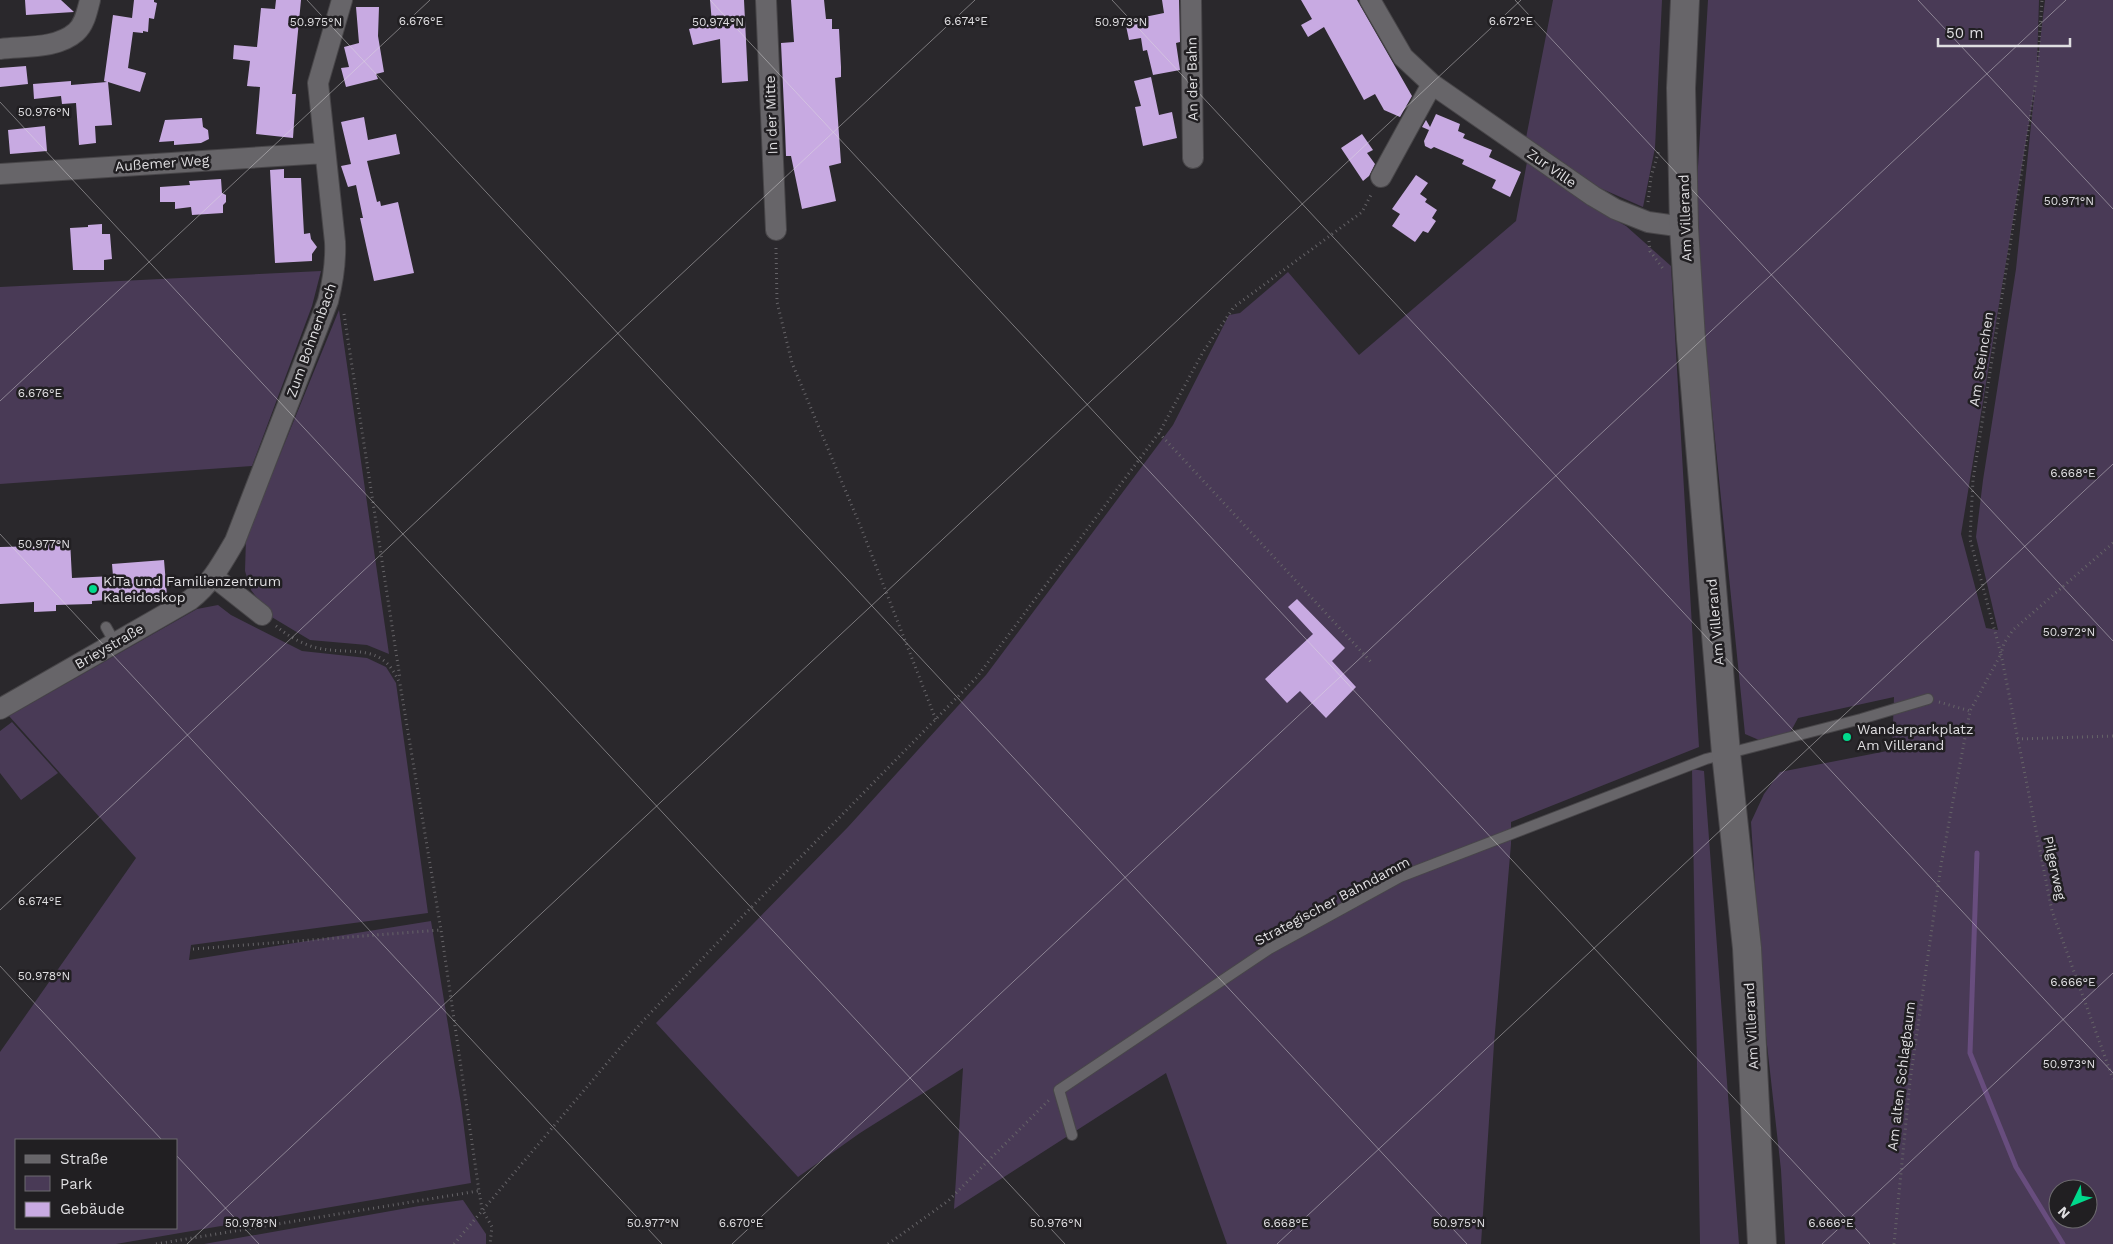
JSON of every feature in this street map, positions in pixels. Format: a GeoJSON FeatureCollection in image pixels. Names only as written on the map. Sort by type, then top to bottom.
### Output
{"type":"FeatureCollection","features":[{"type":"Feature","properties":{"kind":"main road","name":"Am Villerand"},"geometry":{"type":"LineString","coordinates":[[1685,0],[1681,88],[1684,227],[1692,349],[1726,754],[1746,948],[1762,1244]]}},
{"type":"Feature","properties":{"kind":"street"},"geometry":{"type":"LineString","coordinates":[[0,49],[58,42],[77,32],[86,18],[90,0]]}},
{"type":"Feature","properties":{"kind":"street","name":"Zum Bohnenbach"},"geometry":{"type":"LineString","coordinates":[[214,577],[234,541],[328,301],[334,278],[335,242],[318,83],[342,0]]}},
{"type":"Feature","properties":{"kind":"street","name":"In der Mitte"},"geometry":{"type":"LineString","coordinates":[[766,0],[776,230]]}},
{"type":"Feature","properties":{"kind":"street","name":"An der Bahn"},"geometry":{"type":"LineString","coordinates":[[1191,0],[1193,158]]}},
{"type":"Feature","properties":{"kind":"street","name":"Zur Ville"},"geometry":{"type":"LineString","coordinates":[[1370,0],[1403,57],[1432,84],[1593,196],[1615,209],[1648,222],[1684,227]]}},
{"type":"Feature","properties":{"kind":"street"},"geometry":{"type":"LineString","coordinates":[[1381,177],[1432,84]]}},
{"type":"Feature","properties":{"kind":"street","name":"Außemer Weg"},"geometry":{"type":"LineString","coordinates":[[0,174],[324,153]]}},
{"type":"Feature","properties":{"kind":"street"},"geometry":{"type":"LineString","coordinates":[[214,577],[262,615]]}},
{"type":"Feature","properties":{"kind":"street","name":"Brieystraße"},"geometry":{"type":"LineString","coordinates":[[0,709],[110,635],[190,600],[202,592],[214,577]]}},
{"type":"Feature","properties":{"kind":"lane","name":"Strategischer Bahndamm"},"geometry":{"type":"LineString","coordinates":[[1059,1090],[1269,949],[1400,877],[1690,764],[1928,699]]}},
{"type":"Feature","properties":{"kind":"lane"},"geometry":{"type":"LineString","coordinates":[[1059,1090],[1072,1134]]}},
{"type":"Feature","properties":{"kind":"path","name":"Am Steinchen"},"geometry":{"type":"LineString","coordinates":[[2001,654],[1970,539],[1973,480],[2037,74],[2042,0]]}},
{"type":"Feature","properties":{"kind":"path"},"geometry":{"type":"LineString","coordinates":[[454,1244],[641,1023],[740,919],[978,677],[1159,433],[1203,352],[1234,307],[1362,212],[1381,177]]}},
{"type":"Feature","properties":{"kind":"path"},"geometry":{"type":"LineString","coordinates":[[776,230],[777,302],[792,363],[862,530],[936,720]]}},
{"type":"Feature","properties":{"kind":"path"},"geometry":{"type":"LineString","coordinates":[[343,309],[400,684],[441,930],[479,1191],[482,1209],[492,1227],[490,1244]]}},
{"type":"Feature","properties":{"kind":"path"},"geometry":{"type":"LineString","coordinates":[[1159,433],[1372,663]]}},
{"type":"Feature","properties":{"kind":"path"},"geometry":{"type":"LineString","coordinates":[[1928,699],[1970,711],[2012,630],[2113,543]]}},
{"type":"Feature","properties":{"kind":"path"},"geometry":{"type":"LineString","coordinates":[[262,615],[283,632],[300,642],[317,648],[362,652],[381,657],[393,668],[400,684]]}},
{"type":"Feature","properties":{"kind":"path","name":"Pilgerweg"},"geometry":{"type":"LineString","coordinates":[[2001,654],[2052,911],[2113,1079]]}},
{"type":"Feature","properties":{"kind":"path","name":"Am alten Schlagbaum"},"geometry":{"type":"LineString","coordinates":[[1894,1244],[1910,1081],[1934,911],[1970,711]]}},
{"type":"Feature","properties":{"kind":"path"},"geometry":{"type":"LineString","coordinates":[[2018,739],[2113,736]]}},
{"type":"Feature","properties":{"kind":"path"},"geometry":{"type":"LineString","coordinates":[[193,949],[441,930]]}},
{"type":"Feature","properties":{"kind":"path"},"geometry":{"type":"LineString","coordinates":[[888,1244],[948,1201],[1059,1090]]}},
{"type":"Feature","properties":{"kind":"path"},"geometry":{"type":"LineString","coordinates":[[156,1244],[479,1191]]}},
{"type":"Feature","properties":{"kind":"green space"},"geometry":{"type":"Polygon","coordinates":[[[1553,0],[1662,0],[1655,148],[1643,207],[1600,188],[1526,138],[1553,0]]]}},
{"type":"Feature","properties":{"kind":"green space"},"geometry":{"type":"Polygon","coordinates":[[[1708,0],[2039,0],[2037,66],[2045,0],[2113,0],[2113,1244],[1785,1244],[1781,1170],[1763,1009],[1751,822],[1764,794],[1780,772],[1892,750],[1894,697],[1798,718],[1791,731],[1778,738],[1759,740],[1745,734],[1694,233],[1708,0]],[[2035,87],[1961,534],[1986,628],[1998,630],[1976,537],[2016,269],[2035,87]]]}},
{"type":"Feature","properties":{"kind":"green space"},"geometry":{"type":"Polygon","coordinates":[[[1527,162],[1592,207],[1626,226],[1671,266],[1699,747],[1511,822],[1511,844],[1494,1044],[1481,1244],[1227,1244],[1166,1073],[954,1209],[963,1068],[860,1133],[798,1177],[656,1023],[848,827],[986,675],[1173,425],[1229,315],[1240,313],[1288,272],[1359,355],[1516,221],[1527,162]]]}},
{"type":"Feature","properties":{"kind":"green space"},"geometry":{"type":"Polygon","coordinates":[[[321,271],[312,306],[252,466],[0,484],[0,287],[321,271]]]}},
{"type":"Feature","properties":{"kind":"green space"},"geometry":{"type":"Polygon","coordinates":[[[339,310],[389,654],[367,645],[310,640],[270,616],[251,590],[245,571],[246,538],[339,310]]]}},
{"type":"Feature","properties":{"kind":"green space"},"geometry":{"type":"Polygon","coordinates":[[[218,605],[231,615],[302,651],[367,658],[386,667],[396,683],[428,913],[191,945],[189,960],[431,921],[461,1104],[471,1183],[116,1244],[0,1244],[0,1052],[136,858],[9,716],[197,609],[218,605]]]}},
{"type":"Feature","properties":{"kind":"green space"},"geometry":{"type":"Polygon","coordinates":[[[12,722],[58,773],[21,800],[0,773],[0,731],[12,722]]]}},
{"type":"Feature","properties":{"kind":"green space"},"geometry":{"type":"Polygon","coordinates":[[[1692,769],[1704,771],[1739,1244],[1700,1244],[1692,769]]]}},
{"type":"Feature","properties":{"kind":"green space"},"geometry":{"type":"Polygon","coordinates":[[[463,1200],[486,1234],[486,1244],[204,1244],[419,1206],[463,1200]]]}},
{"type":"Feature","properties":{"kind":"building"},"geometry":{"type":"Polygon","coordinates":[[[25,0],[61,0],[74,12],[26,15],[25,0]]]}},
{"type":"Feature","properties":{"kind":"building"},"geometry":{"type":"Polygon","coordinates":[[[134,0],[154,0],[157,3],[154,19],[149,18],[148,32],[133,32],[128,68],[146,73],[140,92],[108,82],[112,125],[95,126],[96,143],[79,145],[76,103],[62,104],[61,96],[34,99],[33,84],[71,81],[71,85],[107,82],[104,81],[113,15],[132,18],[134,0]]]}},
{"type":"Feature","properties":{"kind":"building"},"geometry":{"type":"Polygon","coordinates":[[[276,0],[301,0],[292,94],[296,94],[293,138],[256,134],[260,87],[247,86],[250,61],[233,59],[234,45],[257,47],[261,8],[275,9],[276,0]]]}},
{"type":"Feature","properties":{"kind":"building"},"geometry":{"type":"Polygon","coordinates":[[[710,0],[744,0],[748,81],[722,83],[720,39],[693,45],[689,29],[712,23],[710,0]]]}},
{"type":"Feature","properties":{"kind":"building"},"geometry":{"type":"Polygon","coordinates":[[[791,0],[824,0],[826,19],[832,19],[832,29],[839,29],[841,67],[841,77],[835,78],[841,163],[829,166],[836,201],[802,209],[791,156],[786,156],[781,43],[794,42],[791,0]]]}},
{"type":"Feature","properties":{"kind":"building"},"geometry":{"type":"Polygon","coordinates":[[[1162,0],[1179,0],[1180,42],[1176,43],[1180,70],[1153,75],[1147,50],[1143,51],[1141,38],[1129,40],[1125,21],[1164,13],[1162,0]]]}},
{"type":"Feature","properties":{"kind":"building"},"geometry":{"type":"Polygon","coordinates":[[[1301,0],[1357,0],[1412,96],[1400,117],[1384,110],[1375,94],[1364,100],[1324,27],[1308,37],[1301,25],[1312,19],[1301,0]]]}},
{"type":"Feature","properties":{"kind":"building"},"geometry":{"type":"Polygon","coordinates":[[[356,7],[379,7],[378,36],[384,72],[376,74],[378,79],[346,87],[341,68],[349,67],[344,47],[359,43],[356,7]]]}},
{"type":"Feature","properties":{"kind":"building"},"geometry":{"type":"Polygon","coordinates":[[[26,66],[28,84],[0,87],[0,68],[26,66]]]}},
{"type":"Feature","properties":{"kind":"building"},"geometry":{"type":"Polygon","coordinates":[[[1151,77],[1159,115],[1172,112],[1177,138],[1143,146],[1135,107],[1141,106],[1134,81],[1151,77]]]}},
{"type":"Feature","properties":{"kind":"building"},"geometry":{"type":"Polygon","coordinates":[[[1436,114],[1460,124],[1458,131],[1465,134],[1463,138],[1492,150],[1489,157],[1521,172],[1510,197],[1492,188],[1496,180],[1462,164],[1464,160],[1434,147],[1431,149],[1425,146],[1424,141],[1429,130],[1422,127],[1426,120],[1430,127],[1436,114]]]}},
{"type":"Feature","properties":{"kind":"building"},"geometry":{"type":"Polygon","coordinates":[[[364,117],[368,140],[396,134],[400,154],[367,161],[377,202],[380,201],[381,206],[398,202],[414,273],[374,281],[360,218],[363,218],[356,185],[348,187],[341,166],[351,164],[341,122],[364,117]]]}},
{"type":"Feature","properties":{"kind":"building"},"geometry":{"type":"Polygon","coordinates":[[[202,118],[203,127],[208,130],[209,139],[201,143],[174,145],[174,141],[159,142],[165,120],[202,118]]]}},
{"type":"Feature","properties":{"kind":"building"},"geometry":{"type":"Polygon","coordinates":[[[45,126],[47,151],[10,154],[8,130],[45,126]]]}},
{"type":"Feature","properties":{"kind":"building"},"geometry":{"type":"Polygon","coordinates":[[[1362,134],[1373,150],[1367,153],[1375,164],[1369,176],[1363,181],[1341,148],[1362,134]]]}},
{"type":"Feature","properties":{"kind":"building"},"geometry":{"type":"Polygon","coordinates":[[[284,169],[284,178],[301,178],[304,234],[310,233],[311,239],[317,247],[312,254],[312,261],[275,263],[270,170],[284,169]]]}},
{"type":"Feature","properties":{"kind":"building"},"geometry":{"type":"Polygon","coordinates":[[[1416,175],[1428,183],[1420,194],[1427,199],[1425,202],[1437,210],[1432,218],[1436,221],[1428,233],[1423,231],[1415,242],[1392,226],[1400,214],[1392,209],[1416,175]]]}},
{"type":"Feature","properties":{"kind":"building"},"geometry":{"type":"Polygon","coordinates":[[[221,179],[222,193],[226,195],[223,213],[192,215],[191,207],[175,209],[175,202],[160,202],[160,187],[190,185],[189,181],[221,179]]]}},
{"type":"Feature","properties":{"kind":"building"},"geometry":{"type":"Polygon","coordinates":[[[102,224],[102,234],[110,234],[112,259],[104,260],[104,270],[73,270],[70,228],[102,224]]]}},
{"type":"Feature","properties":{"kind":"building"},"geometry":{"type":"Polygon","coordinates":[[[70,540],[72,578],[113,576],[112,564],[164,560],[167,596],[92,601],[92,604],[56,605],[56,611],[34,612],[34,602],[0,604],[0,547],[43,546],[43,542],[70,540]]]}},
{"type":"Feature","properties":{"kind":"building"},"geometry":{"type":"Polygon","coordinates":[[[1297,599],[1345,648],[1332,661],[1356,687],[1326,718],[1300,691],[1287,703],[1265,679],[1313,634],[1288,607],[1297,599]]]}},
{"type":"Feature","properties":{"kind":"waterway"},"geometry":{"type":"LineString","coordinates":[[1977,853],[1970,1053],[2016,1167],[2063,1244]]}},
{"type":"Feature","properties":{"kind":"place","name":"KiTa und Familienzentrum Kaleidoskop"},"geometry":{"type":"Point","coordinates":[93,589]}},
{"type":"Feature","properties":{"kind":"place","name":"Wanderparkplatz Am Villerand"},"geometry":{"type":"Point","coordinates":[1847,737]}}]}
